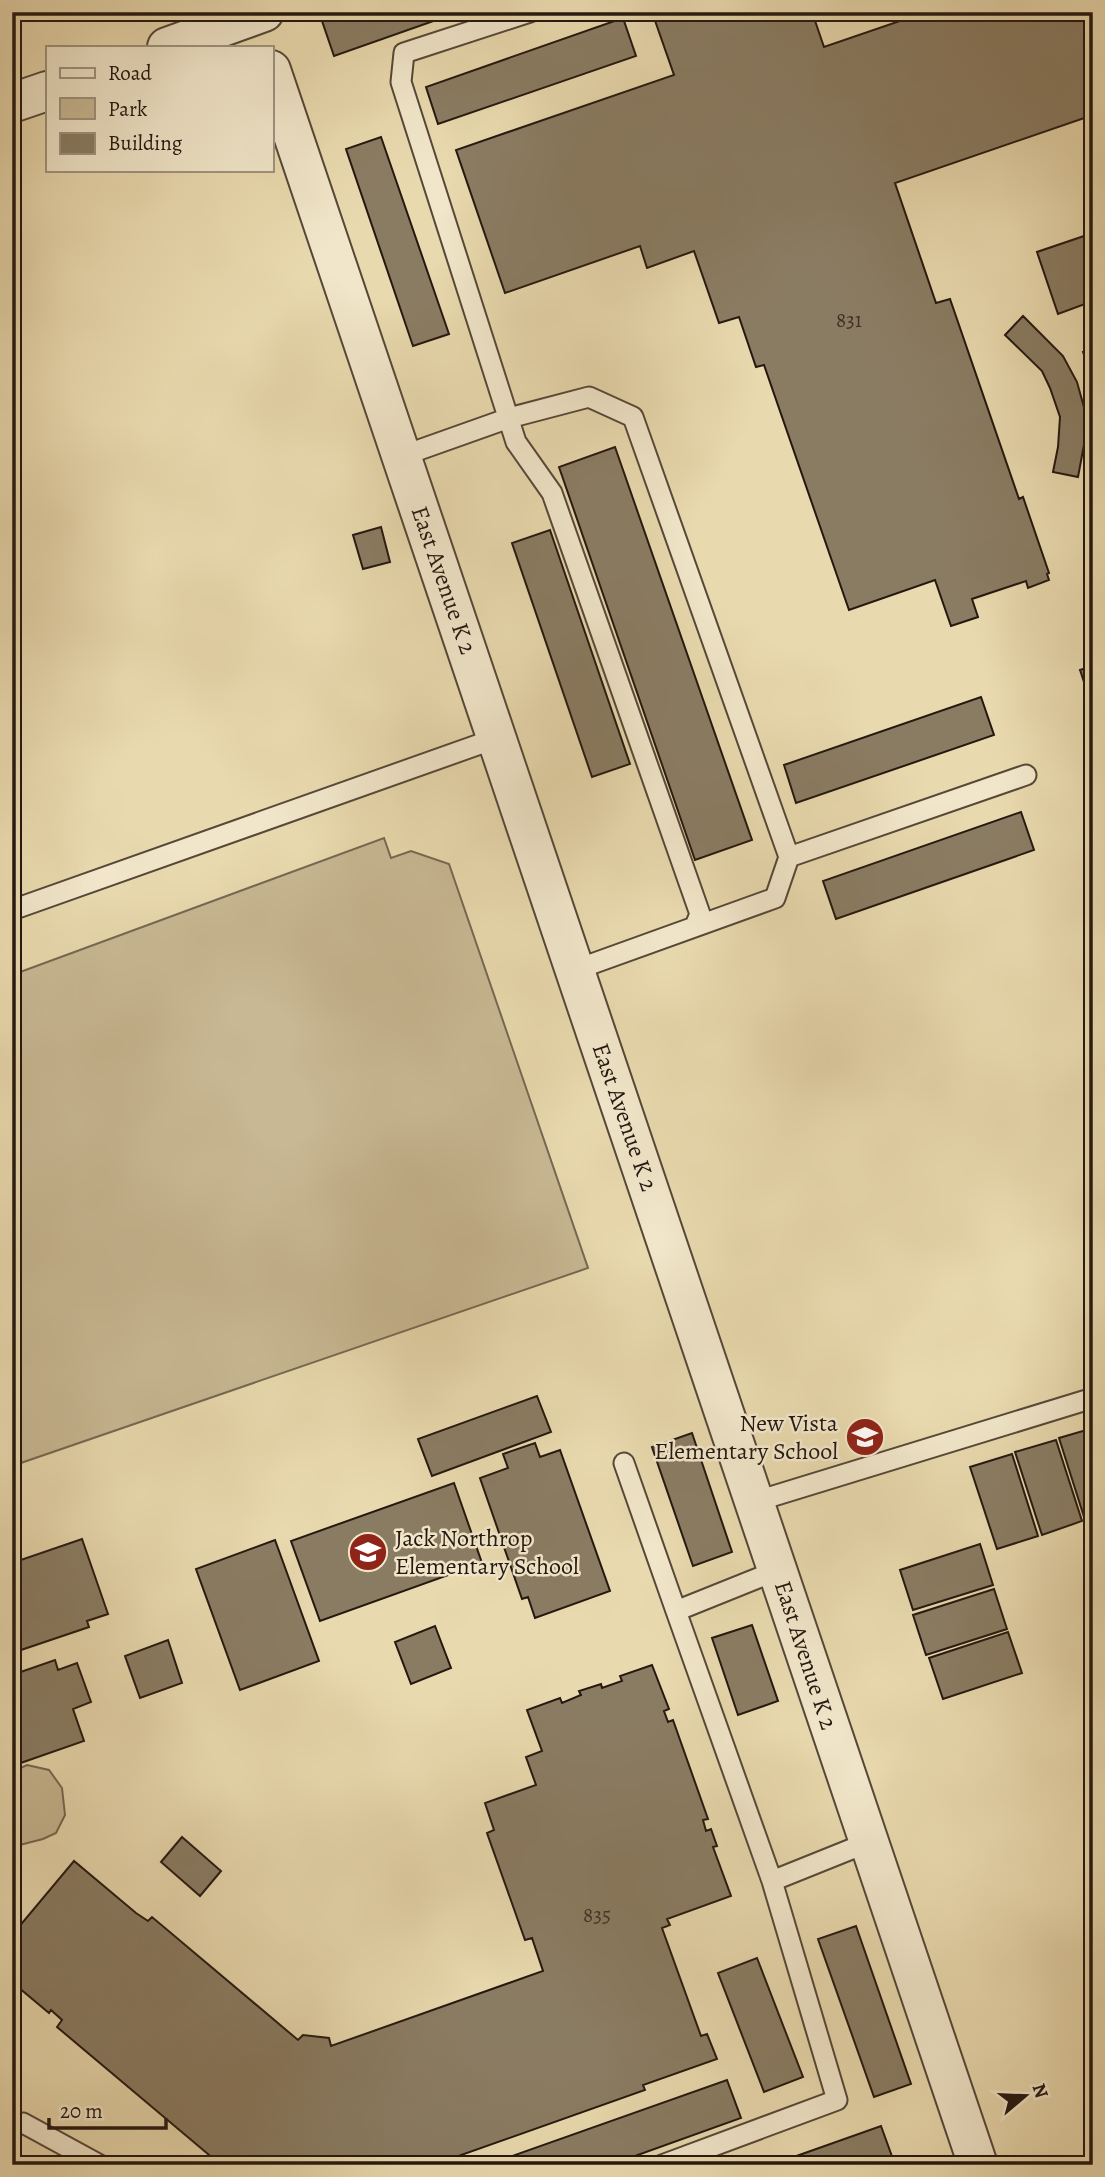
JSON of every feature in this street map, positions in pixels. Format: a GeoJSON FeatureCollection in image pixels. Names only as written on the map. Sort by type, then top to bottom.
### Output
{"type":"FeatureCollection","features":[{"type":"Feature","properties":{"kind":"street"},"geometry":{"type":"LineString","coordinates":[[171,46],[260,25]]}},
{"type":"Feature","properties":{"kind":"street","name":"East Avenue K 2"},"geometry":{"type":"LineString","coordinates":[[273,76],[978,2165]]}},
{"type":"Feature","properties":{"kind":"street"},"geometry":{"type":"LineString","coordinates":[[12,103],[46,91]]}},
{"type":"Feature","properties":{"kind":"lane"},"geometry":{"type":"LineString","coordinates":[[530,12],[404,53],[401,82],[516,442],[552,493],[700,914],[695,926]]}},
{"type":"Feature","properties":{"kind":"lane"},"geometry":{"type":"LineString","coordinates":[[402,456],[509,418],[589,397],[634,417],[789,857],[775,898],[575,970]]}},
{"type":"Feature","properties":{"kind":"lane"},"geometry":{"type":"LineString","coordinates":[[12,910],[497,738]]}},
{"type":"Feature","properties":{"kind":"lane"},"geometry":{"type":"LineString","coordinates":[[789,857],[1026,775]]}},
{"type":"Feature","properties":{"kind":"lane"},"geometry":{"type":"LineString","coordinates":[[754,1502],[1093,1398]]}},
{"type":"Feature","properties":{"kind":"lane"},"geometry":{"type":"LineString","coordinates":[[624,1463],[772,1881],[837,2100],[662,2165]]}},
{"type":"Feature","properties":{"kind":"lane"},"geometry":{"type":"LineString","coordinates":[[676,1611],[778,1570]]}},
{"type":"Feature","properties":{"kind":"lane"},"geometry":{"type":"LineString","coordinates":[[772,1881],[869,1842]]}},
{"type":"Feature","properties":{"kind":"lane"},"geometry":{"type":"LineString","coordinates":[[12,2127],[23,2123],[100,2165]]}},
{"type":"Feature","properties":{"kind":"green space"},"geometry":{"type":"Polygon","coordinates":[[[384,838],[391,858],[411,851],[449,864],[588,1268],[12,1466],[12,975],[384,838]]]}},
{"type":"Feature","properties":{"kind":"green space"},"geometry":{"type":"Polygon","coordinates":[[[27,1765],[49,1770],[62,1788],[65,1815],[56,1833],[12,1847],[12,1772],[27,1765]]]}},
{"type":"Feature","properties":{"kind":"building"},"geometry":{"type":"Polygon","coordinates":[[[337,12],[459,12],[334,56],[321,18],[337,12]]]}},
{"type":"Feature","properties":{"kind":"building"},"geometry":{"type":"Polygon","coordinates":[[[652,12],[812,12],[824,47],[926,12],[1093,12],[1093,115],[895,183],[936,303],[950,299],[1019,499],[1023,497],[1049,580],[1028,588],[1026,581],[972,599],[978,617],[951,626],[935,580],[849,610],[764,365],[756,367],[739,317],[719,323],[694,251],[647,268],[640,246],[505,293],[456,150],[674,75],[652,12]]]}},
{"type":"Feature","properties":{"kind":"building"},"geometry":{"type":"Polygon","coordinates":[[[623,18],[636,56],[438,124],[426,87],[623,18]]]}},
{"type":"Feature","properties":{"kind":"building"},"geometry":{"type":"Polygon","coordinates":[[[381,137],[449,334],[413,346],[346,149],[381,137]]]}},
{"type":"Feature","properties":{"kind":"building"},"geometry":{"type":"Polygon","coordinates":[[[1093,233],[1093,301],[1058,314],[1037,252],[1093,233]]]}},
{"type":"Feature","properties":{"kind":"building"},"geometry":{"type":"Polygon","coordinates":[[[1023,316],[1063,356],[1077,382],[1085,411],[1086,434],[1078,477],[1053,472],[1060,417],[1050,388],[1042,371],[1005,335],[1023,316]]]}},
{"type":"Feature","properties":{"kind":"building"},"geometry":{"type":"Polygon","coordinates":[[[1093,349],[1093,381],[1083,352],[1093,349]]]}},
{"type":"Feature","properties":{"kind":"building"},"geometry":{"type":"Polygon","coordinates":[[[615,447],[752,840],[695,860],[559,467],[615,447]]]}},
{"type":"Feature","properties":{"kind":"building"},"geometry":{"type":"Polygon","coordinates":[[[381,527],[390,562],[363,569],[353,535],[381,527]]]}},
{"type":"Feature","properties":{"kind":"building"},"geometry":{"type":"Polygon","coordinates":[[[550,530],[630,764],[592,777],[512,543],[550,530]]]}},
{"type":"Feature","properties":{"kind":"building"},"geometry":{"type":"Polygon","coordinates":[[[1093,666],[1093,709],[1080,670],[1093,666]]]}},
{"type":"Feature","properties":{"kind":"building"},"geometry":{"type":"Polygon","coordinates":[[[981,697],[994,735],[796,803],[784,765],[981,697]]]}},
{"type":"Feature","properties":{"kind":"building"},"geometry":{"type":"Polygon","coordinates":[[[1021,812],[1034,850],[836,919],[823,881],[1021,812]]]}},
{"type":"Feature","properties":{"kind":"building"},"geometry":{"type":"Polygon","coordinates":[[[537,1396],[551,1432],[432,1476],[418,1439],[537,1396]]]}},
{"type":"Feature","properties":{"kind":"building"},"geometry":{"type":"Polygon","coordinates":[[[1093,1428],[1093,1518],[1085,1520],[1059,1438],[1093,1428]]]}},
{"type":"Feature","properties":{"kind":"building"},"geometry":{"type":"Polygon","coordinates":[[[692,1433],[732,1552],[693,1566],[652,1447],[692,1433]]]}},
{"type":"Feature","properties":{"kind":"building"},"geometry":{"type":"Polygon","coordinates":[[[1056,1440],[1082,1521],[1042,1535],[1015,1452],[1056,1440]]]}},
{"type":"Feature","properties":{"kind":"building"},"geometry":{"type":"Polygon","coordinates":[[[535,1443],[540,1457],[560,1450],[610,1591],[535,1618],[528,1597],[522,1599],[480,1478],[508,1468],[503,1454],[535,1443]]]}},
{"type":"Feature","properties":{"kind":"building"},"geometry":{"type":"Polygon","coordinates":[[[1012,1454],[1038,1536],[997,1549],[970,1467],[1012,1454]]]}},
{"type":"Feature","properties":{"kind":"building"},"geometry":{"type":"Polygon","coordinates":[[[454,1483],[482,1563],[320,1621],[291,1541],[454,1483]]]}},
{"type":"Feature","properties":{"kind":"building"},"geometry":{"type":"Polygon","coordinates":[[[82,1539],[108,1614],[87,1621],[89,1627],[12,1653],[12,1563],[82,1539]]]}},
{"type":"Feature","properties":{"kind":"building"},"geometry":{"type":"Polygon","coordinates":[[[275,1540],[319,1661],[240,1690],[196,1569],[275,1540]]]}},
{"type":"Feature","properties":{"kind":"building"},"geometry":{"type":"Polygon","coordinates":[[[980,1544],[993,1585],[913,1610],[900,1570],[980,1544]]]}},
{"type":"Feature","properties":{"kind":"building"},"geometry":{"type":"Polygon","coordinates":[[[994,1589],[1007,1629],[926,1655],[913,1615],[994,1589]]]}},
{"type":"Feature","properties":{"kind":"building"},"geometry":{"type":"Polygon","coordinates":[[[752,1625],[778,1701],[738,1715],[712,1638],[752,1625]]]}},
{"type":"Feature","properties":{"kind":"building"},"geometry":{"type":"Polygon","coordinates":[[[435,1626],[451,1668],[411,1684],[395,1642],[435,1626]]]}},
{"type":"Feature","properties":{"kind":"building"},"geometry":{"type":"Polygon","coordinates":[[[1008,1632],[1022,1673],[943,1699],[929,1658],[1008,1632]]]}},
{"type":"Feature","properties":{"kind":"building"},"geometry":{"type":"Polygon","coordinates":[[[168,1640],[182,1683],[140,1698],[125,1656],[168,1640]]]}},
{"type":"Feature","properties":{"kind":"building"},"geometry":{"type":"Polygon","coordinates":[[[55,1660],[58,1670],[77,1663],[91,1702],[73,1709],[84,1741],[12,1766],[12,1675],[55,1660]]]}},
{"type":"Feature","properties":{"kind":"building"},"geometry":{"type":"Polygon","coordinates":[[[652,1665],[669,1709],[664,1711],[668,1722],[673,1720],[708,1819],[703,1820],[706,1831],[711,1829],[717,1846],[713,1847],[731,1896],[667,1919],[670,1925],[662,1928],[701,2036],[707,2034],[717,2059],[643,2085],[645,2090],[433,2165],[221,2165],[57,2027],[62,2020],[51,2010],[49,2013],[12,1982],[12,1935],[74,1861],[136,1913],[148,1921],[152,1917],[298,2040],[303,2035],[329,2038],[331,2046],[543,1971],[532,1938],[525,1940],[487,1833],[494,1830],[485,1803],[536,1785],[526,1757],[542,1751],[527,1710],[560,1698],[562,1703],[581,1695],[579,1691],[601,1684],[602,1688],[622,1681],[620,1676],[652,1665]]]}},
{"type":"Feature","properties":{"kind":"building"},"geometry":{"type":"Polygon","coordinates":[[[182,1837],[221,1871],[200,1896],[161,1862],[182,1837]]]}},
{"type":"Feature","properties":{"kind":"building"},"geometry":{"type":"Polygon","coordinates":[[[856,1926],[911,2084],[874,2097],[818,1939],[856,1926]]]}},
{"type":"Feature","properties":{"kind":"building"},"geometry":{"type":"Polygon","coordinates":[[[757,1958],[803,2077],[764,2092],[718,1973],[757,1958]]]}},
{"type":"Feature","properties":{"kind":"building"},"geometry":{"type":"Polygon","coordinates":[[[727,2080],[741,2118],[610,2165],[487,2165],[727,2080]]]}},
{"type":"Feature","properties":{"kind":"building"},"geometry":{"type":"Polygon","coordinates":[[[881,2126],[894,2162],[887,2165],[771,2165],[881,2126]]]}},
{"type":"Feature","properties":{"kind":"place","name":"New Vista Elementary School"},"geometry":{"type":"Point","coordinates":[865,1437]}},
{"type":"Feature","properties":{"kind":"place","name":"Jack Northrop Elementary School"},"geometry":{"type":"Point","coordinates":[368,1552]}}]}
